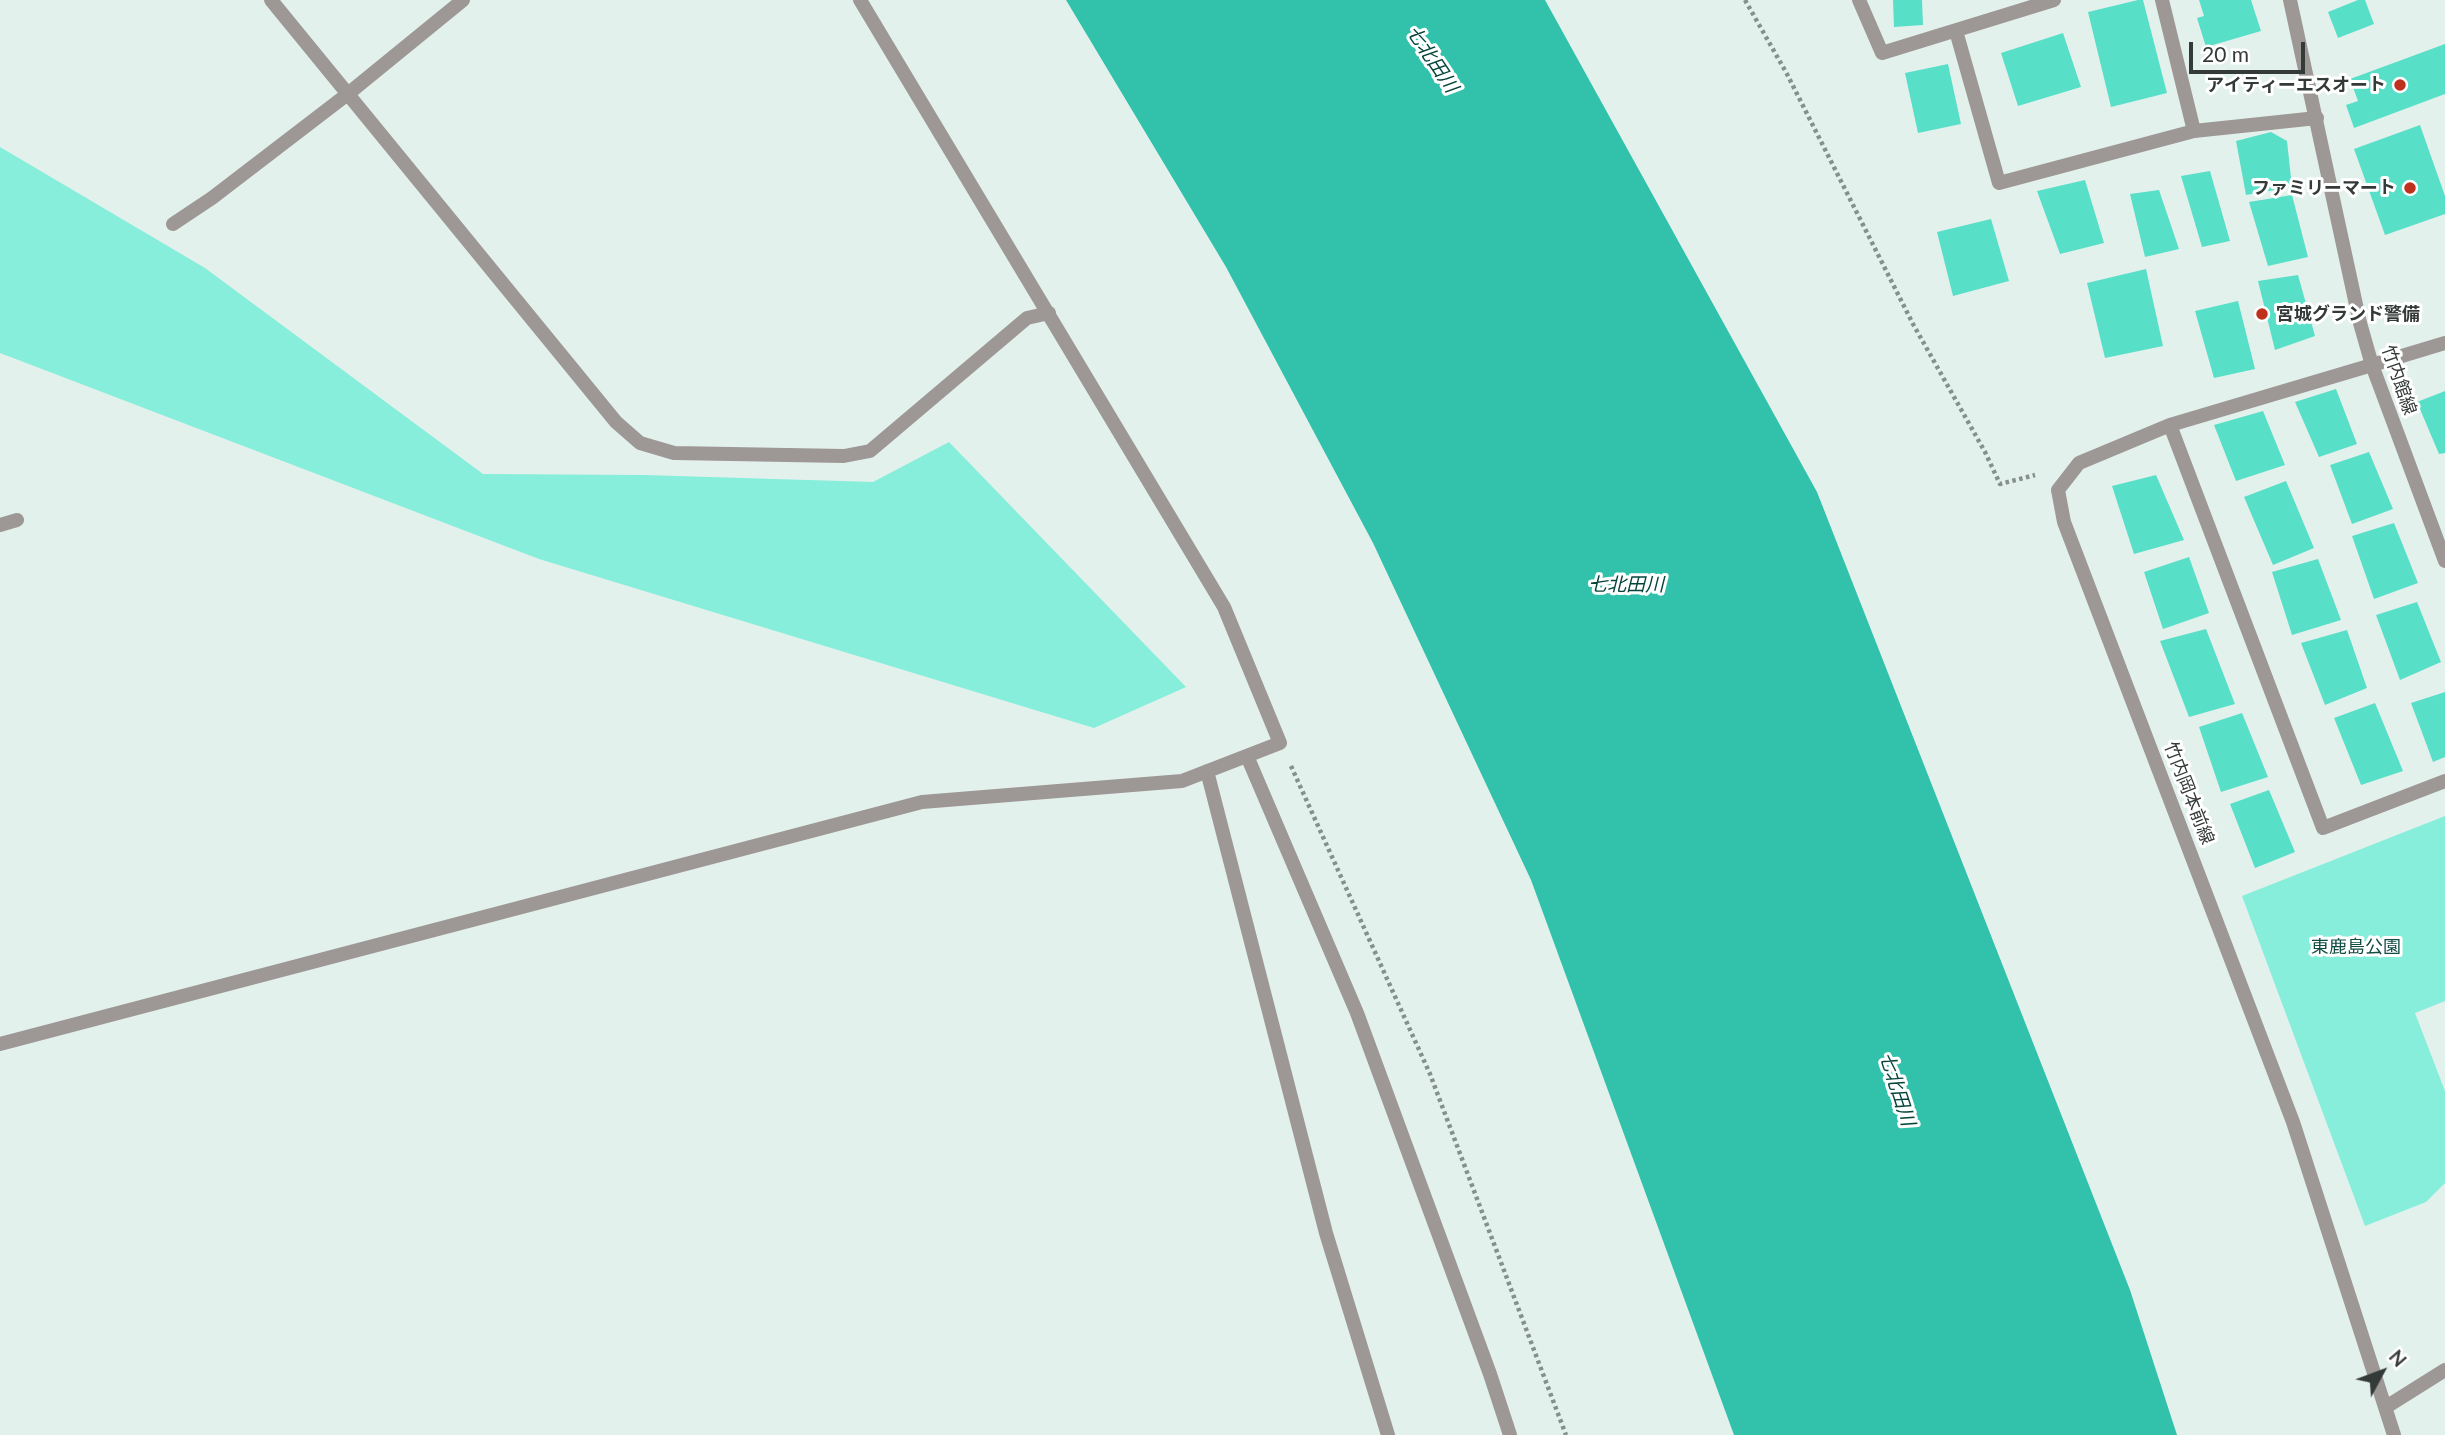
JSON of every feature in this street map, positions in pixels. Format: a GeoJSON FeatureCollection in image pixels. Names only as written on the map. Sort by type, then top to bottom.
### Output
{"type":"FeatureCollection","features":[{"type":"Feature","properties":{"kind":"street"},"geometry":{"type":"LineString","coordinates":[[271,0],[616,422],[640,443],[674,453],[844,456],[870,451],[1027,318],[1049,313]]}},
{"type":"Feature","properties":{"kind":"street"},"geometry":{"type":"LineString","coordinates":[[173,224],[212,198],[349,93],[463,0]]}},
{"type":"Feature","properties":{"kind":"street"},"geometry":{"type":"LineString","coordinates":[[0,1044],[922,802],[1182,781],[1280,743],[1224,607],[860,0]]}},
{"type":"Feature","properties":{"kind":"street"},"geometry":{"type":"LineString","coordinates":[[1859,0],[1882,53],[2054,0]]}},
{"type":"Feature","properties":{"kind":"street"},"geometry":{"type":"LineString","coordinates":[[2162,0],[2194,131]]}},
{"type":"Feature","properties":{"kind":"street","name":"竹内館線"},"geometry":{"type":"LineString","coordinates":[[2290,0],[2360,323],[2372,365],[2445,561]]}},
{"type":"Feature","properties":{"kind":"street"},"geometry":{"type":"LineString","coordinates":[[1955,31],[1999,183],[2194,131],[2317,118]]}},
{"type":"Feature","properties":{"kind":"street"},"geometry":{"type":"LineString","coordinates":[[2079,463],[2170,425],[2445,343]]}},
{"type":"Feature","properties":{"kind":"street"},"geometry":{"type":"LineString","coordinates":[[2170,425],[2323,828],[2445,781]]}},
{"type":"Feature","properties":{"kind":"street","name":"竹内岡本前線"},"geometry":{"type":"LineString","coordinates":[[2079,463],[2058,489],[2064,522],[2293,1122],[2394,1435]]}},
{"type":"Feature","properties":{"kind":"street"},"geometry":{"type":"LineString","coordinates":[[0,525],[17,520]]}},
{"type":"Feature","properties":{"kind":"street"},"geometry":{"type":"LineString","coordinates":[[1247,756],[1357,1013],[1510,1435]]}},
{"type":"Feature","properties":{"kind":"street"},"geometry":{"type":"LineString","coordinates":[[1207,771],[1326,1233],[1388,1435]]}},
{"type":"Feature","properties":{"kind":"street"},"geometry":{"type":"LineString","coordinates":[[2386,1406],[2445,1370]]}},
{"type":"Feature","properties":{"kind":"path"},"geometry":{"type":"LineString","coordinates":[[1745,0],[1787,74],[1913,324],[1985,452],[2000,484],[2079,463]]}},
{"type":"Feature","properties":{"kind":"path"},"geometry":{"type":"LineString","coordinates":[[1280,743],[1430,1074],[1566,1435]]}},
{"type":"Feature","properties":{"kind":"green space"},"geometry":{"type":"Polygon","coordinates":[[[0,147],[205,268],[483,474],[645,475],[873,482],[949,442],[1186,687],[1094,728],[539,559],[0,353],[0,147]]]}},
{"type":"Feature","properties":{"kind":"green space","name":"東鹿島公園"},"geometry":{"type":"Polygon","coordinates":[[[2445,816],[2445,1001],[2415,1013],[2445,1091],[2445,1183],[2426,1202],[2365,1226],[2242,896],[2445,816]]]}},
{"type":"Feature","properties":{"kind":"water","name":"七北田川"},"geometry":{"type":"Polygon","coordinates":[[[1066,0],[1545,0],[1817,492],[2130,1290],[2177,1435],[1734,1435],[1531,880],[1373,543],[1226,267],[1066,0]]]}},
{"type":"Feature","properties":{"kind":"building"},"geometry":{"type":"Polygon","coordinates":[[[1893,0],[1922,0],[1923,25],[1894,27],[1893,0]]]}},
{"type":"Feature","properties":{"kind":"building"},"geometry":{"type":"Polygon","coordinates":[[[2143,0],[2167,93],[2111,107],[2088,12],[2143,0]]]}},
{"type":"Feature","properties":{"kind":"building"},"geometry":{"type":"Polygon","coordinates":[[[2199,0],[2251,0],[2261,31],[2206,47],[2197,18],[2204,16],[2199,0]]]}},
{"type":"Feature","properties":{"kind":"building"},"geometry":{"type":"Polygon","coordinates":[[[2358,0],[2365,0],[2374,24],[2338,38],[2328,12],[2358,0]]]}},
{"type":"Feature","properties":{"kind":"building"},"geometry":{"type":"Polygon","coordinates":[[[2063,33],[2081,87],[2018,106],[2001,53],[2063,33]]]}},
{"type":"Feature","properties":{"kind":"building"},"geometry":{"type":"Polygon","coordinates":[[[2445,44],[2445,94],[2354,128],[2346,105],[2358,101],[2350,79],[2445,44]]]}},
{"type":"Feature","properties":{"kind":"building"},"geometry":{"type":"Polygon","coordinates":[[[1948,64],[1961,124],[1918,133],[1905,73],[1948,64]]]}},
{"type":"Feature","properties":{"kind":"building"},"geometry":{"type":"Polygon","coordinates":[[[2420,125],[2445,196],[2445,214],[2385,235],[2354,149],[2420,125]]]}},
{"type":"Feature","properties":{"kind":"building"},"geometry":{"type":"Polygon","coordinates":[[[2271,132],[2287,141],[2292,187],[2246,195],[2236,141],[2271,132]]]}},
{"type":"Feature","properties":{"kind":"building"},"geometry":{"type":"Polygon","coordinates":[[[2210,171],[2230,241],[2202,247],[2181,176],[2210,171]]]}},
{"type":"Feature","properties":{"kind":"building"},"geometry":{"type":"Polygon","coordinates":[[[2085,180],[2104,243],[2060,254],[2037,191],[2085,180]]]}},
{"type":"Feature","properties":{"kind":"building"},"geometry":{"type":"Polygon","coordinates":[[[2159,190],[2179,249],[2145,257],[2130,194],[2159,190]]]}},
{"type":"Feature","properties":{"kind":"building"},"geometry":{"type":"Polygon","coordinates":[[[2292,195],[2308,257],[2268,266],[2249,202],[2292,195]]]}},
{"type":"Feature","properties":{"kind":"building"},"geometry":{"type":"Polygon","coordinates":[[[1991,219],[2009,281],[1953,296],[1937,232],[1991,219]]]}},
{"type":"Feature","properties":{"kind":"building"},"geometry":{"type":"Polygon","coordinates":[[[2146,269],[2163,346],[2105,358],[2087,283],[2146,269]]]}},
{"type":"Feature","properties":{"kind":"building"},"geometry":{"type":"Polygon","coordinates":[[[2298,275],[2315,336],[2275,350],[2258,281],[2298,275]]]}},
{"type":"Feature","properties":{"kind":"building"},"geometry":{"type":"Polygon","coordinates":[[[2238,301],[2255,369],[2214,378],[2195,311],[2238,301]]]}},
{"type":"Feature","properties":{"kind":"building"},"geometry":{"type":"Polygon","coordinates":[[[2336,389],[2357,444],[2319,457],[2295,402],[2336,389]]]}},
{"type":"Feature","properties":{"kind":"building"},"geometry":{"type":"Polygon","coordinates":[[[2445,391],[2445,453],[2439,454],[2417,402],[2445,391]]]}},
{"type":"Feature","properties":{"kind":"building"},"geometry":{"type":"Polygon","coordinates":[[[2263,411],[2285,465],[2236,481],[2214,425],[2263,411]]]}},
{"type":"Feature","properties":{"kind":"building"},"geometry":{"type":"Polygon","coordinates":[[[2369,452],[2393,509],[2352,524],[2330,465],[2369,452]]]}},
{"type":"Feature","properties":{"kind":"building"},"geometry":{"type":"Polygon","coordinates":[[[2156,475],[2184,540],[2134,554],[2112,486],[2156,475]]]}},
{"type":"Feature","properties":{"kind":"building"},"geometry":{"type":"Polygon","coordinates":[[[2286,481],[2314,548],[2273,565],[2244,497],[2286,481]]]}},
{"type":"Feature","properties":{"kind":"building"},"geometry":{"type":"Polygon","coordinates":[[[2394,523],[2418,583],[2374,599],[2352,536],[2394,523]]]}},
{"type":"Feature","properties":{"kind":"building"},"geometry":{"type":"Polygon","coordinates":[[[2189,557],[2209,613],[2163,629],[2144,572],[2189,557]]]}},
{"type":"Feature","properties":{"kind":"building"},"geometry":{"type":"Polygon","coordinates":[[[2318,559],[2341,620],[2292,635],[2272,572],[2318,559]]]}},
{"type":"Feature","properties":{"kind":"building"},"geometry":{"type":"Polygon","coordinates":[[[2417,602],[2441,662],[2400,680],[2376,615],[2417,602]]]}},
{"type":"Feature","properties":{"kind":"building"},"geometry":{"type":"Polygon","coordinates":[[[2206,629],[2235,704],[2189,717],[2160,641],[2206,629]]]}},
{"type":"Feature","properties":{"kind":"building"},"geometry":{"type":"Polygon","coordinates":[[[2347,630],[2367,688],[2325,705],[2301,643],[2347,630]]]}},
{"type":"Feature","properties":{"kind":"building"},"geometry":{"type":"Polygon","coordinates":[[[2445,692],[2445,757],[2433,762],[2411,703],[2445,692]]]}},
{"type":"Feature","properties":{"kind":"building"},"geometry":{"type":"Polygon","coordinates":[[[2375,703],[2403,771],[2361,785],[2334,718],[2375,703]]]}},
{"type":"Feature","properties":{"kind":"building"},"geometry":{"type":"Polygon","coordinates":[[[2242,713],[2268,777],[2221,792],[2199,727],[2242,713]]]}},
{"type":"Feature","properties":{"kind":"building"},"geometry":{"type":"Polygon","coordinates":[[[2269,790],[2295,852],[2255,868],[2230,804],[2269,790]]]}},
{"type":"Feature","properties":{"kind":"place","name":"アイティーエスオート"},"geometry":{"type":"Point","coordinates":[2400,85]}},
{"type":"Feature","properties":{"kind":"place","name":"ファミリーマート"},"geometry":{"type":"Point","coordinates":[2410,188]}},
{"type":"Feature","properties":{"kind":"place","name":"宮城グランド警備"},"geometry":{"type":"Point","coordinates":[2262,314]}}]}
